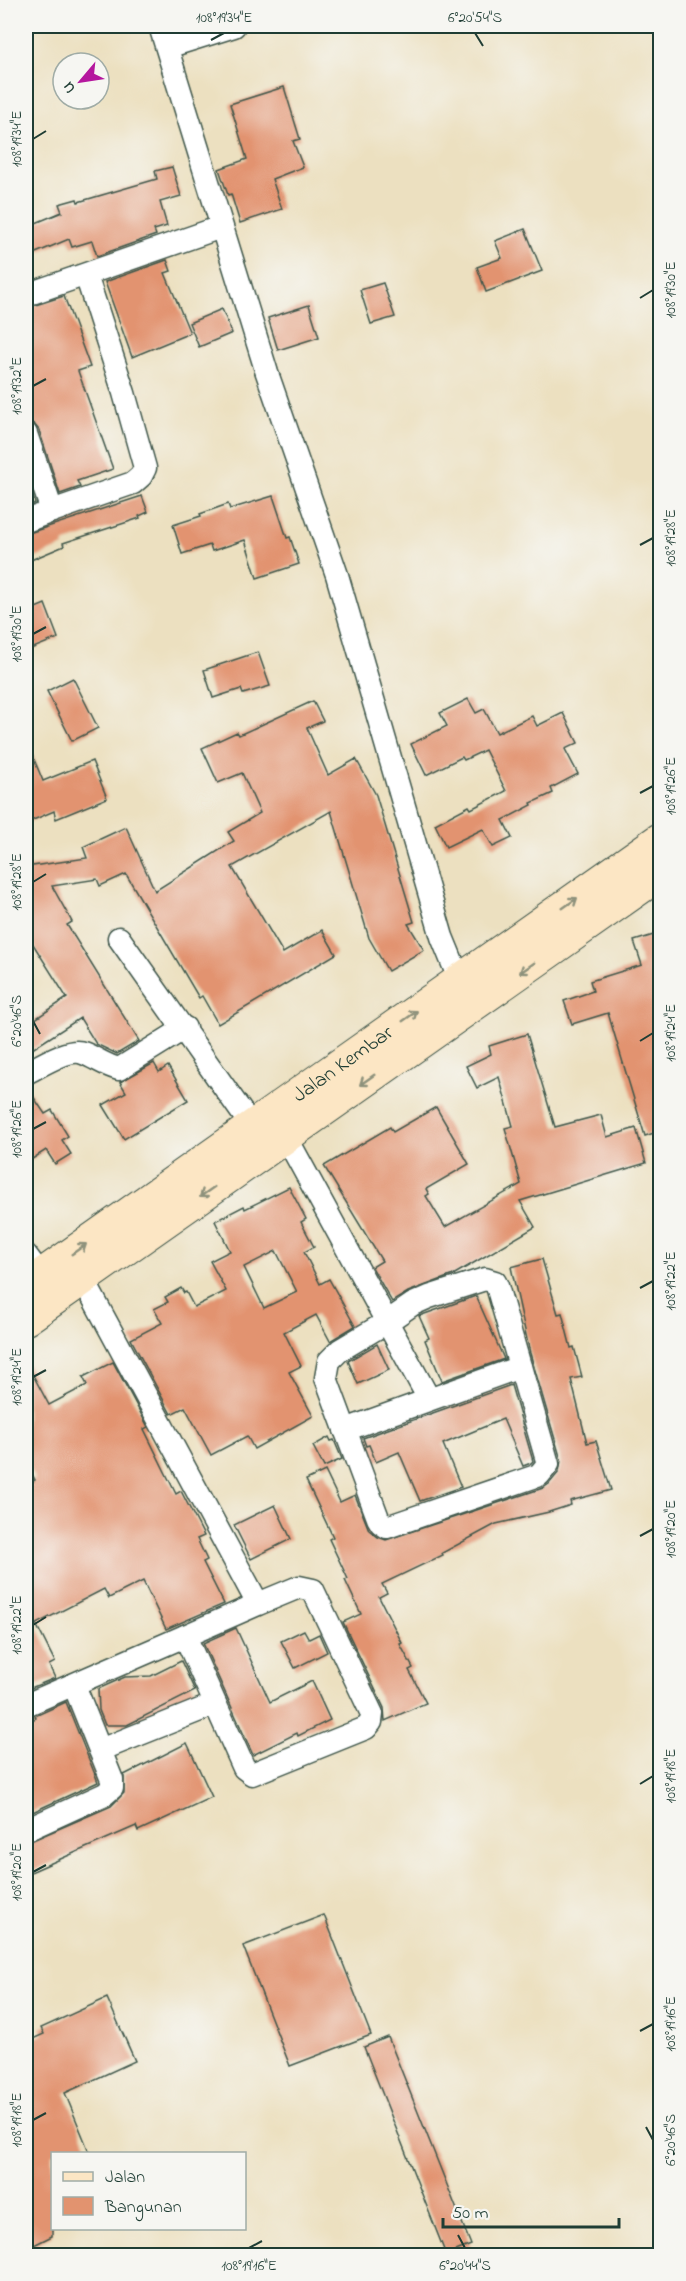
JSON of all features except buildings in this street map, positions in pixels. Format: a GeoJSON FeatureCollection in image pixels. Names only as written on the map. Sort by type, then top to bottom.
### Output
{"type":"FeatureCollection","features":[{"type":"Feature","properties":{"kind":"main road","name":"Jalan Kembar"},"geometry":{"type":"LineString","coordinates":[[33,1290],[83,1279],[264,1126],[456,970],[660,839]]}},
{"type":"Feature","properties":{"kind":"main road","name":"Jalan Kembar"},"geometry":{"type":"LineString","coordinates":[[33,1290],[264,1126],[660,874]]}},
{"type":"Feature","properties":{"kind":"street"},"geometry":{"type":"LineString","coordinates":[[160,26],[267,373],[337,575],[442,938],[456,970]]}},
{"type":"Feature","properties":{"kind":"street"},"geometry":{"type":"LineString","coordinates":[[167,47],[234,26]]}},
{"type":"Feature","properties":{"kind":"street"},"geometry":{"type":"LineString","coordinates":[[26,296],[221,227]]}},
{"type":"Feature","properties":{"kind":"street"},"geometry":{"type":"LineString","coordinates":[[26,521],[133,483],[141,476],[145,468],[86,274]]}},
{"type":"Feature","properties":{"kind":"street"},"geometry":{"type":"LineString","coordinates":[[26,434],[52,511]]}},
{"type":"Feature","properties":{"kind":"street"},"geometry":{"type":"LineString","coordinates":[[119,938],[222,1083],[264,1126],[387,1323],[429,1399]]}},
{"type":"Feature","properties":{"kind":"street"},"geometry":{"type":"LineString","coordinates":[[26,1073],[66,1053],[75,1051],[119,1069],[184,1028]]}},
{"type":"Feature","properties":{"kind":"street"},"geometry":{"type":"LineString","coordinates":[[83,1279],[258,1604]]}},
{"type":"Feature","properties":{"kind":"street"},"geometry":{"type":"LineString","coordinates":[[489,1279],[497,1286],[520,1367],[547,1460],[546,1468],[538,1474],[387,1527],[381,1523],[326,1378],[328,1361],[340,1350],[387,1323],[413,1304],[489,1279]]}},
{"type":"Feature","properties":{"kind":"street"},"geometry":{"type":"LineString","coordinates":[[345,1430],[520,1367]]}},
{"type":"Feature","properties":{"kind":"street"},"geometry":{"type":"LineString","coordinates":[[26,1705],[258,1604],[300,1587],[309,1588],[316,1593],[372,1714],[370,1725],[252,1774],[244,1768],[185,1636]]}},
{"type":"Feature","properties":{"kind":"street"},"geometry":{"type":"LineString","coordinates":[[26,1830],[112,1788],[112,1780],[74,1684]]}},
{"type":"Feature","properties":{"kind":"street"},"geometry":{"type":"LineString","coordinates":[[100,1750],[215,1704]]}}]}
